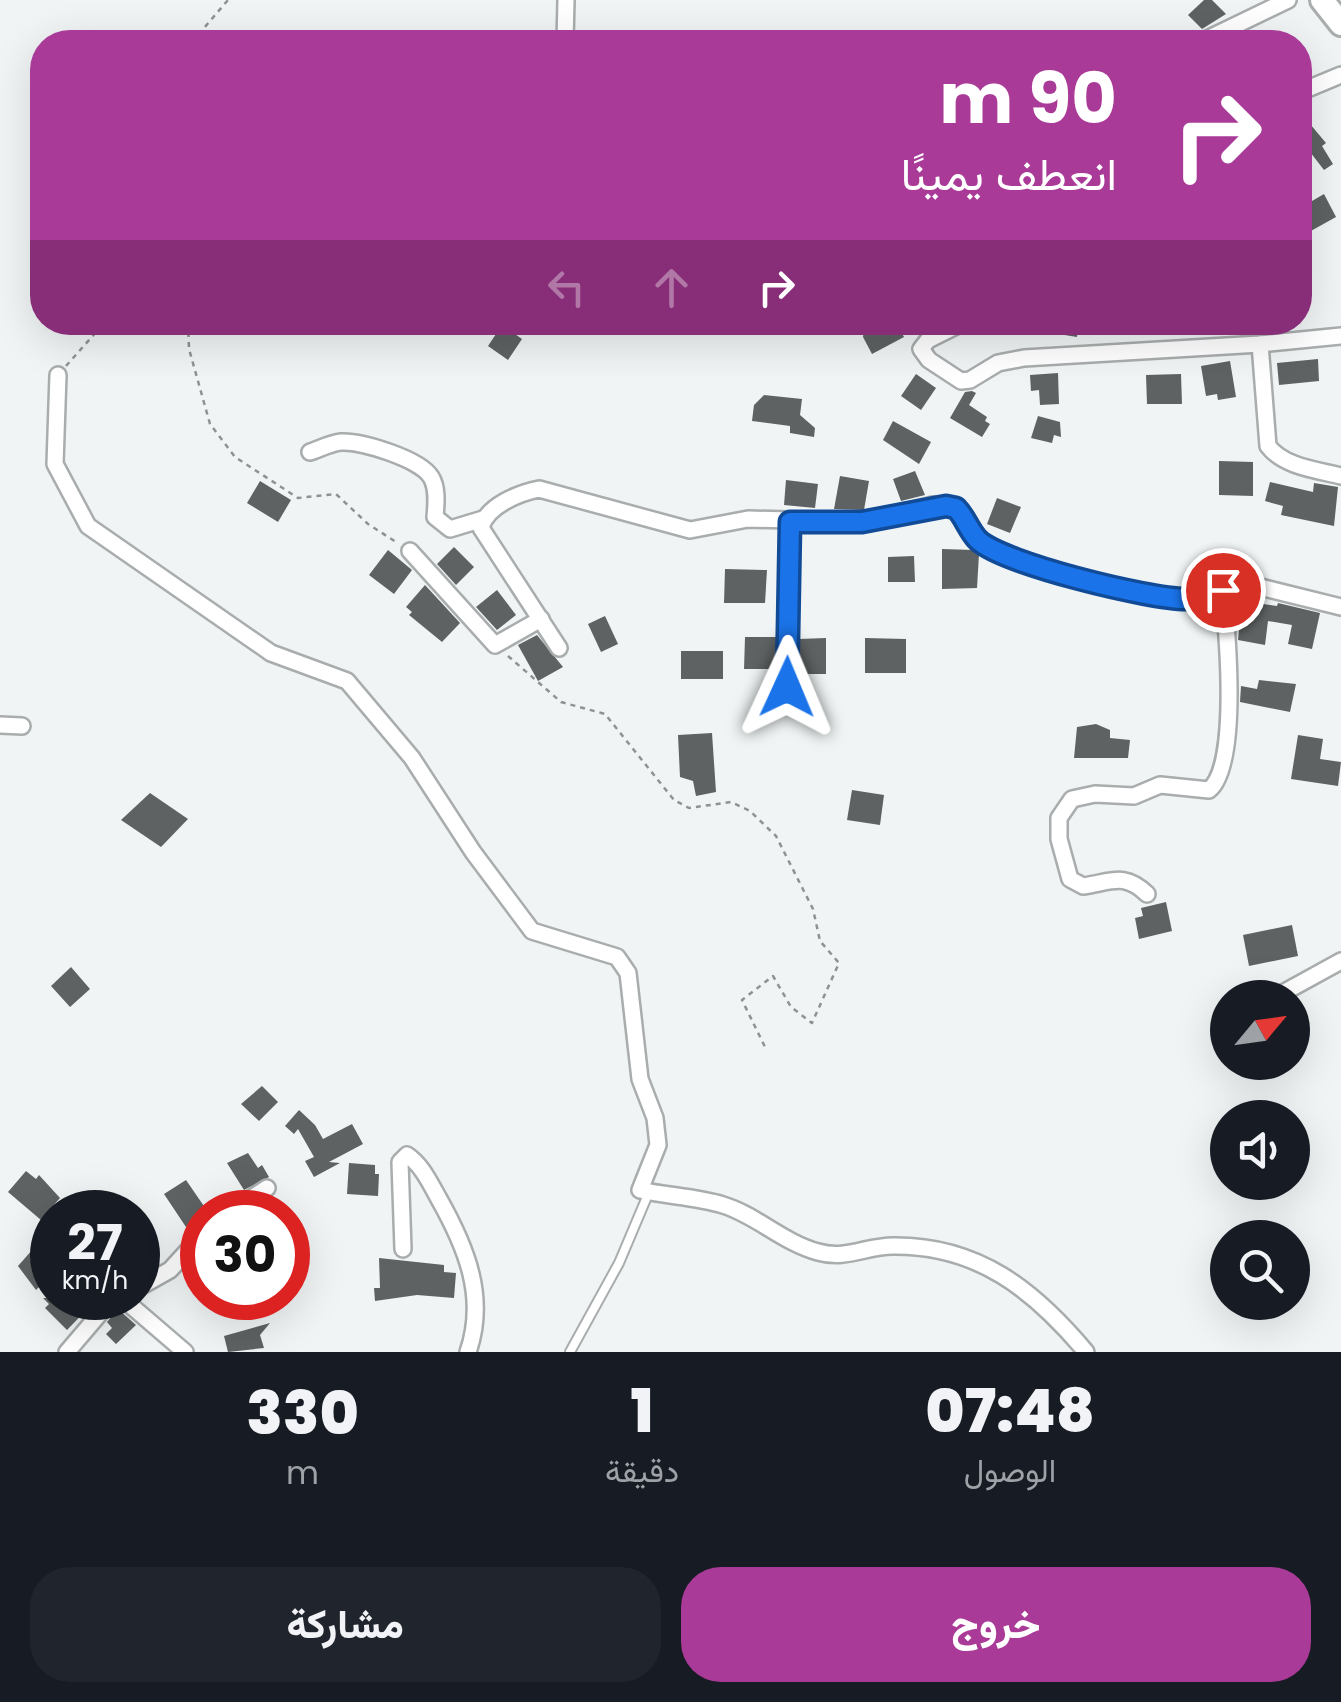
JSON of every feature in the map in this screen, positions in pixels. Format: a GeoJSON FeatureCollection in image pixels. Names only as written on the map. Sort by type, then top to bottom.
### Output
{"type":"FeatureCollection","features":[{"type":"Feature","properties":{"kind":"main road"},"geometry":{"type":"LineString","coordinates":[[1322,0],[1341,24]]}},
{"type":"Feature","properties":{"kind":"street"},"geometry":{"type":"LineString","coordinates":[[565,30],[566,0]]}},
{"type":"Feature","properties":{"kind":"street"},"geometry":{"type":"LineString","coordinates":[[1226,30],[1288,0]]}},
{"type":"Feature","properties":{"kind":"street"},"geometry":{"type":"LineString","coordinates":[[1312,87],[1341,75]]}},
{"type":"Feature","properties":{"kind":"street"},"geometry":{"type":"LineString","coordinates":[[938,335],[922,349],[929,360],[961,381],[998,364],[1024,358],[1341,336]]}},
{"type":"Feature","properties":{"kind":"street"},"geometry":{"type":"LineString","coordinates":[[1260,344],[1268,446],[1290,462],[1341,476]]}},
{"type":"Feature","properties":{"kind":"street"},"geometry":{"type":"LineString","coordinates":[[58,375],[55,464],[88,526],[271,653],[347,681],[412,758],[472,852],[532,931],[617,957],[628,973],[640,1079],[655,1118],[658,1146],[640,1190],[724,1205],[784,1240],[816,1252],[850,1256],[875,1246],[921,1247],[974,1261],[1008,1277],[1064,1325],[1086,1352]]}},
{"type":"Feature","properties":{"kind":"street"},"geometry":{"type":"LineString","coordinates":[[310,452],[342,442],[371,447],[416,463],[432,477],[436,517],[450,530],[483,519],[518,495],[538,488],[690,530],[748,519],[862,522],[946,506],[956,508],[978,540],[995,550],[1068,577],[1181,600],[1215,596],[1240,582],[1341,607]]}},
{"type":"Feature","properties":{"kind":"street"},"geometry":{"type":"LineString","coordinates":[[483,519],[484,536],[558,648]]}},
{"type":"Feature","properties":{"kind":"street"},"geometry":{"type":"LineString","coordinates":[[787,687],[790,522]]}},
{"type":"Feature","properties":{"kind":"street"},"geometry":{"type":"LineString","coordinates":[[410,551],[495,645],[540,618]]}},
{"type":"Feature","properties":{"kind":"street"},"geometry":{"type":"LineString","coordinates":[[1147,894],[1134,882],[1125,880],[1083,886],[1070,879],[1059,839],[1059,818],[1072,799],[1084,794],[1125,797],[1160,785],[1209,790],[1217,784],[1223,766],[1229,692],[1223,590]]}},
{"type":"Feature","properties":{"kind":"street"},"geometry":{"type":"LineString","coordinates":[[0,725],[22,726]]}},
{"type":"Feature","properties":{"kind":"street"},"geometry":{"type":"LineString","coordinates":[[1307,980],[1341,962]]}},
{"type":"Feature","properties":{"kind":"street"},"geometry":{"type":"LineString","coordinates":[[403,1249],[400,1162],[407,1154],[430,1182],[471,1266],[474,1318],[468,1352]]}},
{"type":"Feature","properties":{"kind":"street"},"geometry":{"type":"LineString","coordinates":[[160,1276],[180,1259]]}},
{"type":"Feature","properties":{"kind":"street"},"geometry":{"type":"LineString","coordinates":[[67,1352],[94,1320]]}},
{"type":"Feature","properties":{"kind":"street"},"geometry":{"type":"LineString","coordinates":[[148,1320],[185,1352]]}},
{"type":"Feature","properties":{"kind":"lane"},"geometry":{"type":"LineString","coordinates":[[570,1352],[619,1263],[649,1192]]}},
{"type":"Feature","properties":{"kind":"path"},"geometry":{"type":"LineString","coordinates":[[202,30],[228,0]]}},
{"type":"Feature","properties":{"kind":"path"},"geometry":{"type":"LineString","coordinates":[[58,375],[93,335]]}},
{"type":"Feature","properties":{"kind":"path"},"geometry":{"type":"LineString","coordinates":[[188,335],[210,424],[235,457],[298,498],[336,494],[368,524],[410,551]]}},
{"type":"Feature","properties":{"kind":"path"},"geometry":{"type":"LineString","coordinates":[[495,645],[561,702],[605,714],[674,800],[689,808],[731,802],[750,811],[776,836],[813,909],[820,941],[839,963],[812,1024],[791,1008],[773,976],[742,1000],[765,1047]]}},
{"type":"Feature","properties":{"kind":"building"},"geometry":{"type":"Polygon","coordinates":[[[1204,0],[1212,0],[1226,14],[1202,29],[1188,15],[1204,0]]]}},
{"type":"Feature","properties":{"kind":"building"},"geometry":{"type":"Polygon","coordinates":[[[1312,126],[1326,143],[1322,146],[1333,164],[1324,170],[1312,154],[1312,126]]]}},
{"type":"Feature","properties":{"kind":"building"},"geometry":{"type":"Polygon","coordinates":[[[1324,194],[1336,217],[1312,230],[1312,201],[1324,194]]]}},
{"type":"Feature","properties":{"kind":"building"},"geometry":{"type":"Polygon","coordinates":[[[495,335],[516,335],[522,339],[508,360],[488,346],[495,335]]]}},
{"type":"Feature","properties":{"kind":"building"},"geometry":{"type":"Polygon","coordinates":[[[903,335],[904,337],[872,354],[863,337],[903,335]]]}},
{"type":"Feature","properties":{"kind":"building"},"geometry":{"type":"Polygon","coordinates":[[[1318,359],[1319,381],[1279,385],[1277,363],[1318,359]]]}},
{"type":"Feature","properties":{"kind":"building"},"geometry":{"type":"Polygon","coordinates":[[[1230,361],[1236,397],[1218,400],[1217,394],[1206,396],[1201,366],[1230,361]]]}},
{"type":"Feature","properties":{"kind":"building"},"geometry":{"type":"Polygon","coordinates":[[[1058,373],[1059,404],[1040,405],[1039,390],[1031,391],[1030,375],[1058,373]]]}},
{"type":"Feature","properties":{"kind":"building"},"geometry":{"type":"Polygon","coordinates":[[[916,374],[936,388],[921,410],[901,396],[916,374]]]}},
{"type":"Feature","properties":{"kind":"building"},"geometry":{"type":"Polygon","coordinates":[[[1181,374],[1182,404],[1147,404],[1146,375],[1181,374]]]}},
{"type":"Feature","properties":{"kind":"building"},"geometry":{"type":"Polygon","coordinates":[[[965,392],[976,393],[969,405],[987,417],[985,421],[990,424],[982,437],[950,418],[965,392]]]}},
{"type":"Feature","properties":{"kind":"building"},"geometry":{"type":"Polygon","coordinates":[[[764,395],[802,399],[800,415],[815,428],[814,437],[790,433],[790,426],[752,421],[754,405],[764,395]]]}},
{"type":"Feature","properties":{"kind":"building"},"geometry":{"type":"Polygon","coordinates":[[[1038,416],[1060,422],[1061,437],[1054,435],[1052,443],[1031,438],[1038,416]]]}},
{"type":"Feature","properties":{"kind":"building"},"geometry":{"type":"Polygon","coordinates":[[[893,421],[931,442],[919,464],[883,440],[893,421]]]}},
{"type":"Feature","properties":{"kind":"building"},"geometry":{"type":"Polygon","coordinates":[[[1219,461],[1253,462],[1253,496],[1219,495],[1219,461]]]}},
{"type":"Feature","properties":{"kind":"building"},"geometry":{"type":"Polygon","coordinates":[[[915,471],[925,495],[901,501],[893,479],[915,471]]]}},
{"type":"Feature","properties":{"kind":"building"},"geometry":{"type":"Polygon","coordinates":[[[840,476],[869,481],[864,510],[834,509],[840,476]]]}},
{"type":"Feature","properties":{"kind":"building"},"geometry":{"type":"Polygon","coordinates":[[[786,480],[818,484],[815,508],[784,505],[786,480]]]}},
{"type":"Feature","properties":{"kind":"building"},"geometry":{"type":"Polygon","coordinates":[[[260,481],[291,500],[278,522],[247,503],[260,481]]]}},
{"type":"Feature","properties":{"kind":"building"},"geometry":{"type":"Polygon","coordinates":[[[1270,482],[1313,492],[1314,483],[1338,487],[1334,526],[1281,515],[1283,506],[1265,501],[1270,482]]]}},
{"type":"Feature","properties":{"kind":"building"},"geometry":{"type":"Polygon","coordinates":[[[997,498],[1021,507],[1010,533],[987,524],[997,498]]]}},
{"type":"Feature","properties":{"kind":"building"},"geometry":{"type":"Polygon","coordinates":[[[454,547],[474,567],[456,585],[437,564],[454,547]]]}},
{"type":"Feature","properties":{"kind":"building"},"geometry":{"type":"Polygon","coordinates":[[[942,549],[973,550],[979,554],[977,588],[942,589],[942,549]]]}},
{"type":"Feature","properties":{"kind":"building"},"geometry":{"type":"Polygon","coordinates":[[[388,550],[412,570],[394,594],[369,575],[388,550]]]}},
{"type":"Feature","properties":{"kind":"building"},"geometry":{"type":"Polygon","coordinates":[[[914,556],[915,582],[888,582],[888,557],[914,556]]]}},
{"type":"Feature","properties":{"kind":"building"},"geometry":{"type":"Polygon","coordinates":[[[725,569],[767,570],[765,603],[724,603],[725,569]]]}},
{"type":"Feature","properties":{"kind":"building"},"geometry":{"type":"Polygon","coordinates":[[[425,585],[460,623],[442,642],[409,615],[412,612],[406,607],[425,585]]]}},
{"type":"Feature","properties":{"kind":"building"},"geometry":{"type":"Polygon","coordinates":[[[497,590],[516,615],[497,630],[476,607],[497,590]]]}},
{"type":"Feature","properties":{"kind":"building"},"geometry":{"type":"Polygon","coordinates":[[[1242,601],[1277,606],[1278,603],[1320,613],[1312,649],[1288,644],[1292,625],[1268,621],[1265,645],[1238,640],[1242,601]]]}},
{"type":"Feature","properties":{"kind":"building"},"geometry":{"type":"Polygon","coordinates":[[[605,616],[618,644],[601,652],[588,624],[605,616]]]}},
{"type":"Feature","properties":{"kind":"building"},"geometry":{"type":"Polygon","coordinates":[[[537,635],[563,667],[538,681],[518,645],[537,635]]]}},
{"type":"Feature","properties":{"kind":"building"},"geometry":{"type":"Polygon","coordinates":[[[745,637],[777,637],[776,669],[744,669],[745,637]]]}},
{"type":"Feature","properties":{"kind":"building"},"geometry":{"type":"Polygon","coordinates":[[[826,638],[826,674],[798,674],[799,639],[826,638]]]}},
{"type":"Feature","properties":{"kind":"building"},"geometry":{"type":"Polygon","coordinates":[[[865,638],[906,639],[906,673],[865,673],[865,638]]]}},
{"type":"Feature","properties":{"kind":"building"},"geometry":{"type":"Polygon","coordinates":[[[681,651],[723,651],[723,679],[681,679],[681,651]]]}},
{"type":"Feature","properties":{"kind":"building"},"geometry":{"type":"Polygon","coordinates":[[[1259,680],[1296,684],[1290,712],[1240,702],[1241,686],[1257,689],[1259,680]]]}},
{"type":"Feature","properties":{"kind":"building"},"geometry":{"type":"Polygon","coordinates":[[[1096,724],[1110,730],[1110,738],[1130,740],[1128,758],[1074,758],[1077,727],[1096,724]]]}},
{"type":"Feature","properties":{"kind":"building"},"geometry":{"type":"Polygon","coordinates":[[[712,733],[716,792],[696,796],[693,781],[680,777],[678,735],[712,733]]]}},
{"type":"Feature","properties":{"kind":"building"},"geometry":{"type":"Polygon","coordinates":[[[1298,735],[1323,739],[1320,759],[1341,762],[1338,786],[1291,779],[1298,735]]]}},
{"type":"Feature","properties":{"kind":"building"},"geometry":{"type":"Polygon","coordinates":[[[852,790],[884,795],[880,825],[847,820],[852,790]]]}},
{"type":"Feature","properties":{"kind":"building"},"geometry":{"type":"Polygon","coordinates":[[[150,793],[188,819],[161,847],[121,820],[150,793]]]}},
{"type":"Feature","properties":{"kind":"building"},"geometry":{"type":"Polygon","coordinates":[[[1166,902],[1172,931],[1139,939],[1135,918],[1143,916],[1141,908],[1166,902]]]}},
{"type":"Feature","properties":{"kind":"building"},"geometry":{"type":"Polygon","coordinates":[[[1292,925],[1298,956],[1249,966],[1243,935],[1292,925]]]}},
{"type":"Feature","properties":{"kind":"building"},"geometry":{"type":"Polygon","coordinates":[[[71,967],[90,989],[70,1007],[51,986],[71,967]]]}},
{"type":"Feature","properties":{"kind":"building"},"geometry":{"type":"Polygon","coordinates":[[[262,1086],[278,1102],[259,1121],[241,1104],[262,1086]]]}},
{"type":"Feature","properties":{"kind":"building"},"geometry":{"type":"Polygon","coordinates":[[[299,1110],[323,1139],[352,1124],[363,1144],[329,1162],[340,1163],[314,1177],[305,1161],[314,1157],[298,1129],[294,1134],[285,1126],[299,1110]]]}},
{"type":"Feature","properties":{"kind":"building"},"geometry":{"type":"Polygon","coordinates":[[[248,1153],[269,1177],[244,1190],[227,1163],[248,1153]]]}},
{"type":"Feature","properties":{"kind":"building"},"geometry":{"type":"Polygon","coordinates":[[[349,1163],[375,1165],[375,1174],[379,1174],[378,1196],[347,1194],[349,1163]]]}},
{"type":"Feature","properties":{"kind":"building"},"geometry":{"type":"Polygon","coordinates":[[[26,1171],[36,1179],[39,1175],[53,1190],[30,1190],[30,1211],[8,1192],[26,1171]]]}},
{"type":"Feature","properties":{"kind":"building"},"geometry":{"type":"Polygon","coordinates":[[[186,1180],[193,1190],[180,1190],[180,1218],[164,1194],[186,1180]]]}},
{"type":"Feature","properties":{"kind":"building"},"geometry":{"type":"Polygon","coordinates":[[[30,1252],[30,1282],[18,1266],[30,1252]]]}},
{"type":"Feature","properties":{"kind":"building"},"geometry":{"type":"Polygon","coordinates":[[[379,1258],[444,1265],[444,1272],[456,1273],[454,1298],[417,1295],[375,1301],[374,1288],[380,1288],[379,1258]]]}},
{"type":"Feature","properties":{"kind":"building"},"geometry":{"type":"Polygon","coordinates":[[[57,1320],[77,1320],[67,1330],[57,1320]]]}},
{"type":"Feature","properties":{"kind":"building"},"geometry":{"type":"Polygon","coordinates":[[[130,1320],[136,1325],[116,1344],[106,1334],[112,1328],[107,1322],[130,1320]]]}},
{"type":"Feature","properties":{"kind":"building"},"geometry":{"type":"Polygon","coordinates":[[[270,1323],[260,1335],[264,1348],[228,1352],[224,1336],[270,1323]]]}},
{"type":"Feature","properties":{"kind":"route"},"geometry":{"type":"LineString","coordinates":[[787,687],[790,522],[862,522],[946,506],[956,508],[978,540],[995,550],[1068,577],[1181,600],[1215,596],[1223,590]]}}]}
